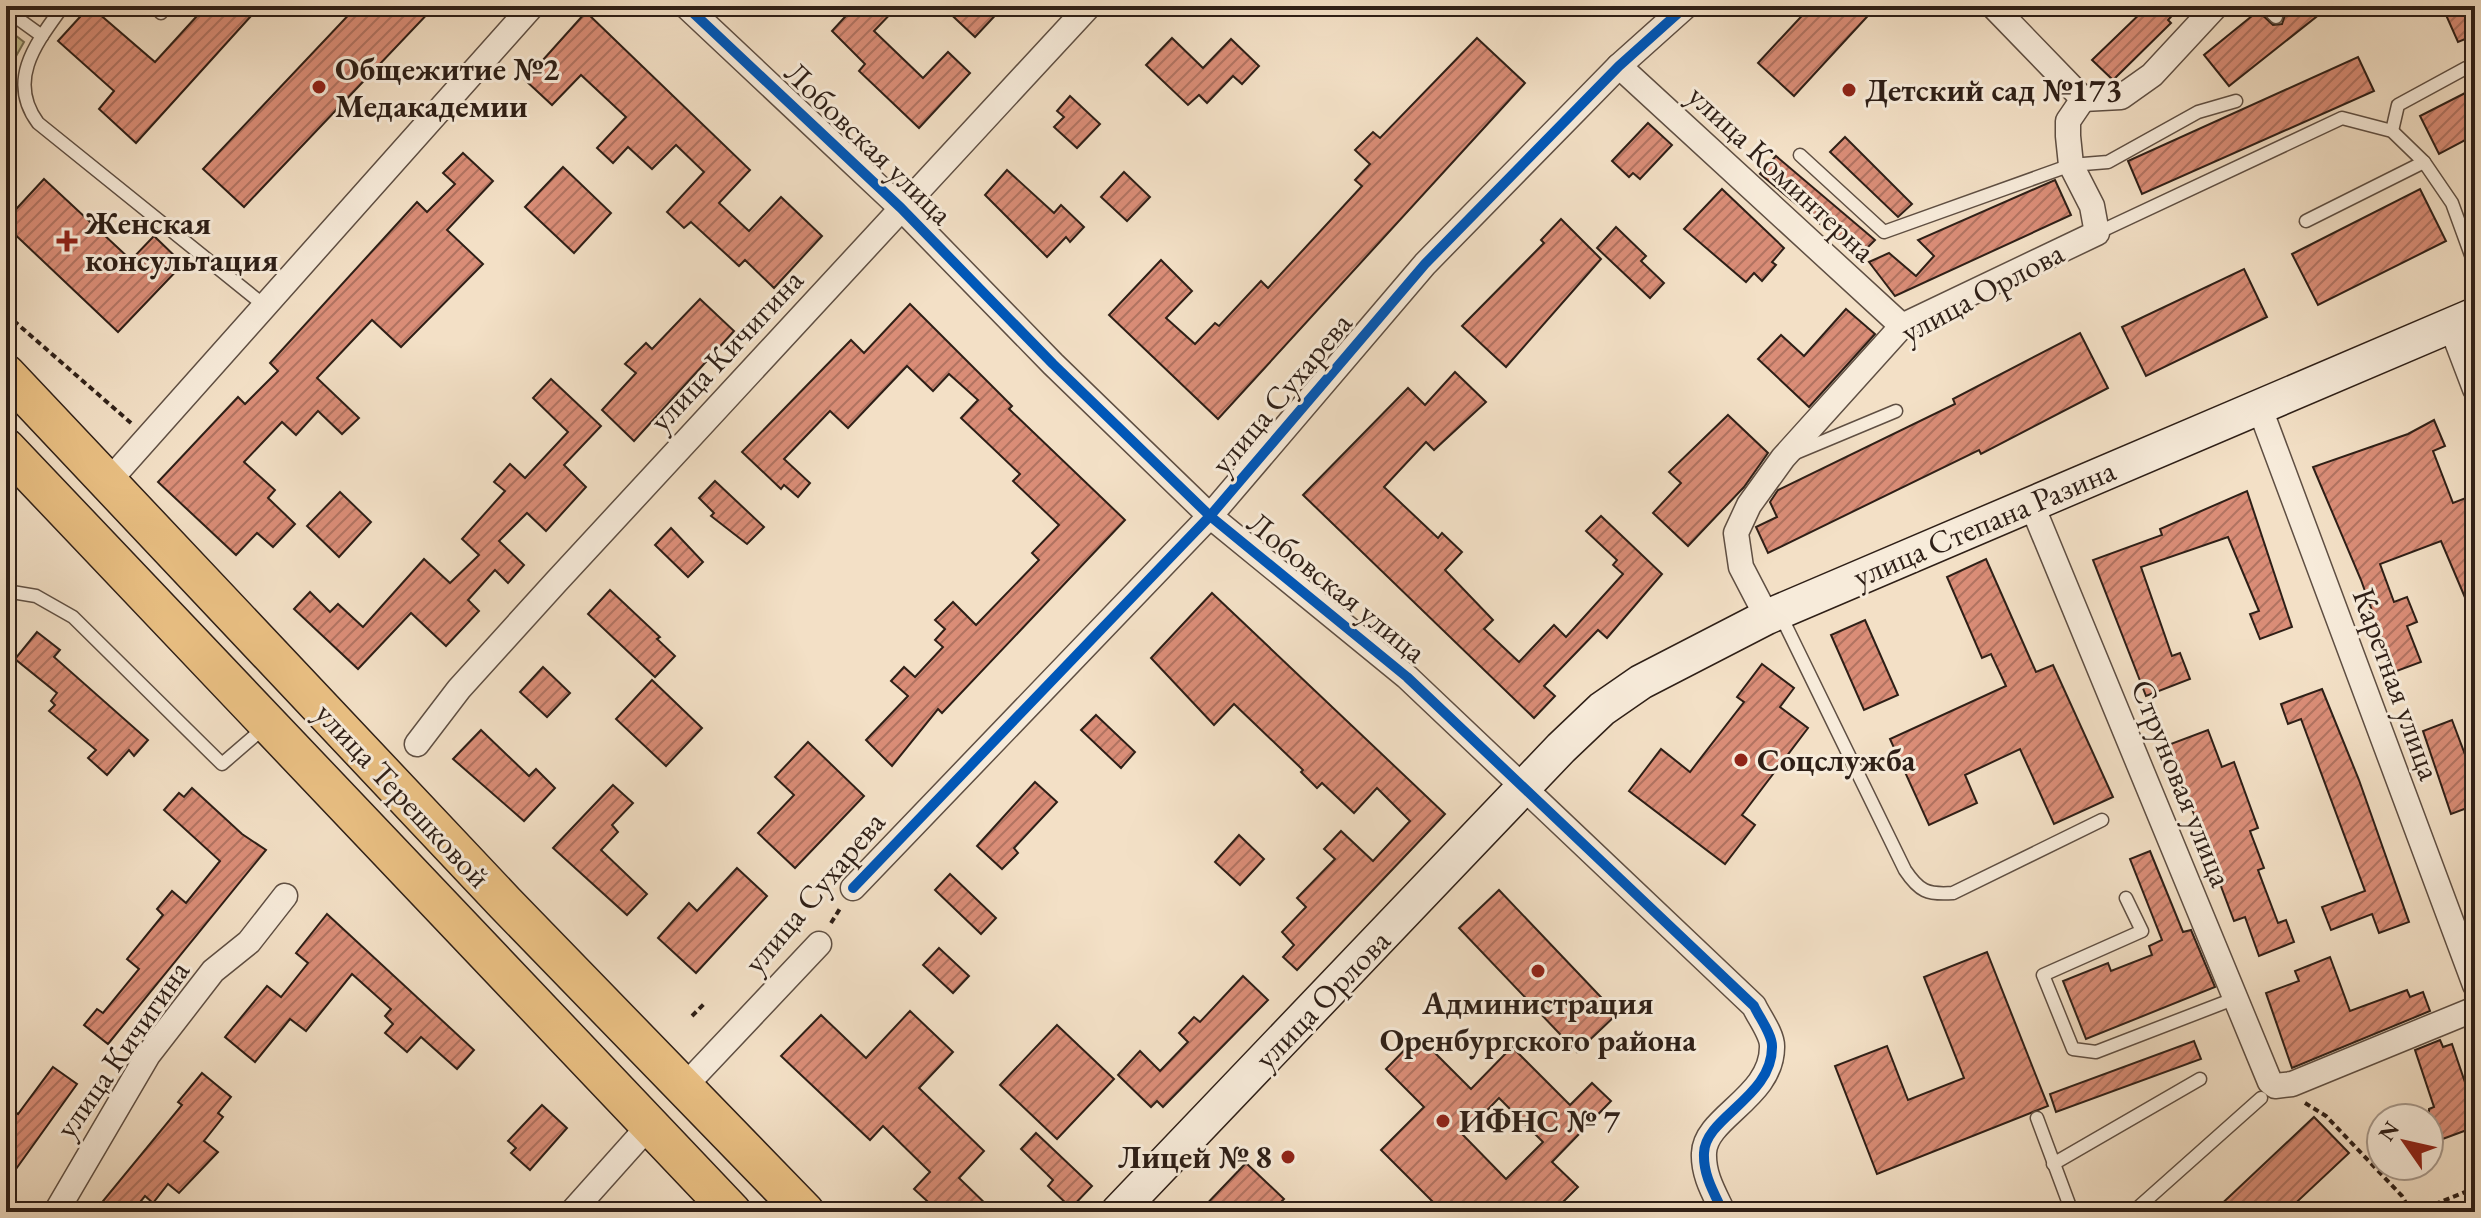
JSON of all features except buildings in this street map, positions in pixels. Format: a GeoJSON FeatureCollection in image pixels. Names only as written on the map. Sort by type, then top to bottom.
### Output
{"type":"FeatureCollection","features":[{"type":"Feature","properties":{"kind":"main road","name":"улица Степана Разина"},"geometry":{"type":"LineString","coordinates":[[1525,785],[1602,709],[1641,682],[1773,614],[2463,320]]}},
{"type":"Feature","properties":{"kind":"main road","name":"улица Терешковой"},"geometry":{"type":"LineString","coordinates":[[6,374],[683,1088],[805,1212]]}},
{"type":"Feature","properties":{"kind":"main road","name":"улица Терешковой"},"geometry":{"type":"LineString","coordinates":[[6,448],[459,920],[648,1127],[732,1212]]}},
{"type":"Feature","properties":{"kind":"main road","name":"улица Орлова"},"geometry":{"type":"LineString","coordinates":[[1118,1212],[1525,785]]}},
{"type":"Feature","properties":{"kind":"street"},"geometry":{"type":"LineString","coordinates":[[108,482],[532,6]]}},
{"type":"Feature","properties":{"kind":"street","name":"Лобовская улица"},"geometry":{"type":"LineString","coordinates":[[686,6],[901,208],[1053,364],[1210,516],[1407,677],[1525,785],[1754,1006],[1772,1044],[1766,1076],[1716,1128],[1704,1150],[1707,1180],[1723,1212]]}},
{"type":"Feature","properties":{"kind":"street","name":"улица Кичигина"},"geometry":{"type":"LineString","coordinates":[[417,744],[459,689],[546,593],[1089,6]]}},
{"type":"Feature","properties":{"kind":"street","name":"улица Сухарева"},"geometry":{"type":"LineString","coordinates":[[853,888],[1210,516],[1425,264],[1619,66],[1686,6]]}},
{"type":"Feature","properties":{"kind":"street"},"geometry":{"type":"LineString","coordinates":[[1993,6],[2083,99],[2121,97],[2152,75],[2216,6]]}},
{"type":"Feature","properties":{"kind":"street","name":"улица Коминтерна"},"geometry":{"type":"LineString","coordinates":[[1619,66],[1902,326]]}},
{"type":"Feature","properties":{"kind":"street","name":"улица Орлова"},"geometry":{"type":"LineString","coordinates":[[1773,614],[1741,567],[1736,533],[1749,505],[1783,458],[1902,326],[2097,233],[2092,206],[2071,165],[2068,121],[2083,99]]}},
{"type":"Feature","properties":{"kind":"street"},"geometry":{"type":"LineString","coordinates":[[2463,320],[2475,389]]}},
{"type":"Feature","properties":{"kind":"street","name":"Каретная улица"},"geometry":{"type":"LineString","coordinates":[[2259,406],[2475,985]]}},
{"type":"Feature","properties":{"kind":"street","name":"Струновая улица"},"geometry":{"type":"LineString","coordinates":[[2031,503],[2236,998],[2266,1077],[2268,1092]]}},
{"type":"Feature","properties":{"kind":"street","name":"улица Кичигина"},"geometry":{"type":"LineString","coordinates":[[56,1212],[148,1055],[213,971],[249,942],[285,896]]}},
{"type":"Feature","properties":{"kind":"street","name":"улица Сухарева"},"geometry":{"type":"LineString","coordinates":[[683,1088],[819,944]]}},
{"type":"Feature","properties":{"kind":"street"},"geometry":{"type":"LineString","coordinates":[[2268,1092],[2475,1009]]}},
{"type":"Feature","properties":{"kind":"street"},"geometry":{"type":"LineString","coordinates":[[572,1212],[648,1127]]}},
{"type":"Feature","properties":{"kind":"lane"},"geometry":{"type":"LineString","coordinates":[[63,6],[34,46],[23,79],[26,107],[38,123],[265,306]]}},
{"type":"Feature","properties":{"kind":"lane"},"geometry":{"type":"LineString","coordinates":[[2265,6],[2276,17]]}},
{"type":"Feature","properties":{"kind":"lane"},"geometry":{"type":"LineString","coordinates":[[6,10],[42,36]]}},
{"type":"Feature","properties":{"kind":"lane"},"geometry":{"type":"LineString","coordinates":[[2392,131],[2398,105],[2466,68]]}},
{"type":"Feature","properties":{"kind":"lane"},"geometry":{"type":"LineString","coordinates":[[1800,155],[1884,232],[2071,165],[2108,162],[2198,112],[2236,101]]}},
{"type":"Feature","properties":{"kind":"lane"},"geometry":{"type":"LineString","coordinates":[[2097,233],[2342,118],[2392,131],[2424,162],[2452,203],[2475,266]]}},
{"type":"Feature","properties":{"kind":"lane"},"geometry":{"type":"LineString","coordinates":[[2306,221],[2424,162]]}},
{"type":"Feature","properties":{"kind":"lane"},"geometry":{"type":"LineString","coordinates":[[1783,458],[1896,411]]}},
{"type":"Feature","properties":{"kind":"lane"},"geometry":{"type":"LineString","coordinates":[[6,591],[36,596],[73,617],[222,764],[269,724]]}},
{"type":"Feature","properties":{"kind":"lane"},"geometry":{"type":"LineString","coordinates":[[1773,614],[1905,870],[1917,887],[1930,895],[1953,893],[2102,820]]}},
{"type":"Feature","properties":{"kind":"lane"},"geometry":{"type":"LineString","coordinates":[[2126,898],[2142,931],[2043,975],[2073,1049],[2096,1052],[2236,998]]}},
{"type":"Feature","properties":{"kind":"lane"},"geometry":{"type":"LineString","coordinates":[[2053,1164],[2200,1079]]}},
{"type":"Feature","properties":{"kind":"lane"},"geometry":{"type":"LineString","coordinates":[[2133,1212],[2268,1092]]}},
{"type":"Feature","properties":{"kind":"lane"},"geometry":{"type":"LineString","coordinates":[[2037,1118],[2072,1212]]}},
{"type":"Feature","properties":{"kind":"path"},"geometry":{"type":"LineString","coordinates":[[6,314],[148,437]]}},
{"type":"Feature","properties":{"kind":"path"},"geometry":{"type":"LineString","coordinates":[[692,1016],[704,1004]]}},
{"type":"Feature","properties":{"kind":"path"},"geometry":{"type":"LineString","coordinates":[[2268,1092],[2326,1116],[2414,1212],[2475,1188]]}},
{"type":"Feature","properties":{"kind":"shaded area"},"geometry":{"type":"Polygon","coordinates":[[[6,28],[24,42],[6,74],[6,28]]]}},
{"type":"Feature","properties":{"kind":"cycle path"},"geometry":{"type":"LineString","coordinates":[[686,6],[901,208],[1053,364],[1210,516],[1407,677],[1754,1006],[1771,1041],[1769,1064],[1751,1093],[1715,1128],[1707,1140],[1704,1153],[1707,1176],[1723,1212]]}},
{"type":"Feature","properties":{"kind":"cycle path"},"geometry":{"type":"LineString","coordinates":[[853,888],[1210,516],[1425,264],[1619,66],[1686,6]]}},
{"type":"Feature","properties":{"kind":"place","name":"Общежитие №2 Медакадемии"},"geometry":{"type":"Point","coordinates":[319,87]}},
{"type":"Feature","properties":{"kind":"place","name":"Детский сад №173"},"geometry":{"type":"Point","coordinates":[1849,90]}},
{"type":"Feature","properties":{"kind":"place","name":"Женская консультация"},"geometry":{"type":"Point","coordinates":[67,241]}},
{"type":"Feature","properties":{"kind":"place","name":"Соцслужба"},"geometry":{"type":"Point","coordinates":[1741,760]}},
{"type":"Feature","properties":{"kind":"place","name":"Администрация Оренбургского района"},"geometry":{"type":"Point","coordinates":[1538,971]}},
{"type":"Feature","properties":{"kind":"place","name":"ИФНС № 7"},"geometry":{"type":"Point","coordinates":[1443,1121]}},
{"type":"Feature","properties":{"kind":"place","name":"Лицей № 8"},"geometry":{"type":"Point","coordinates":[1288,1157]}}]}
